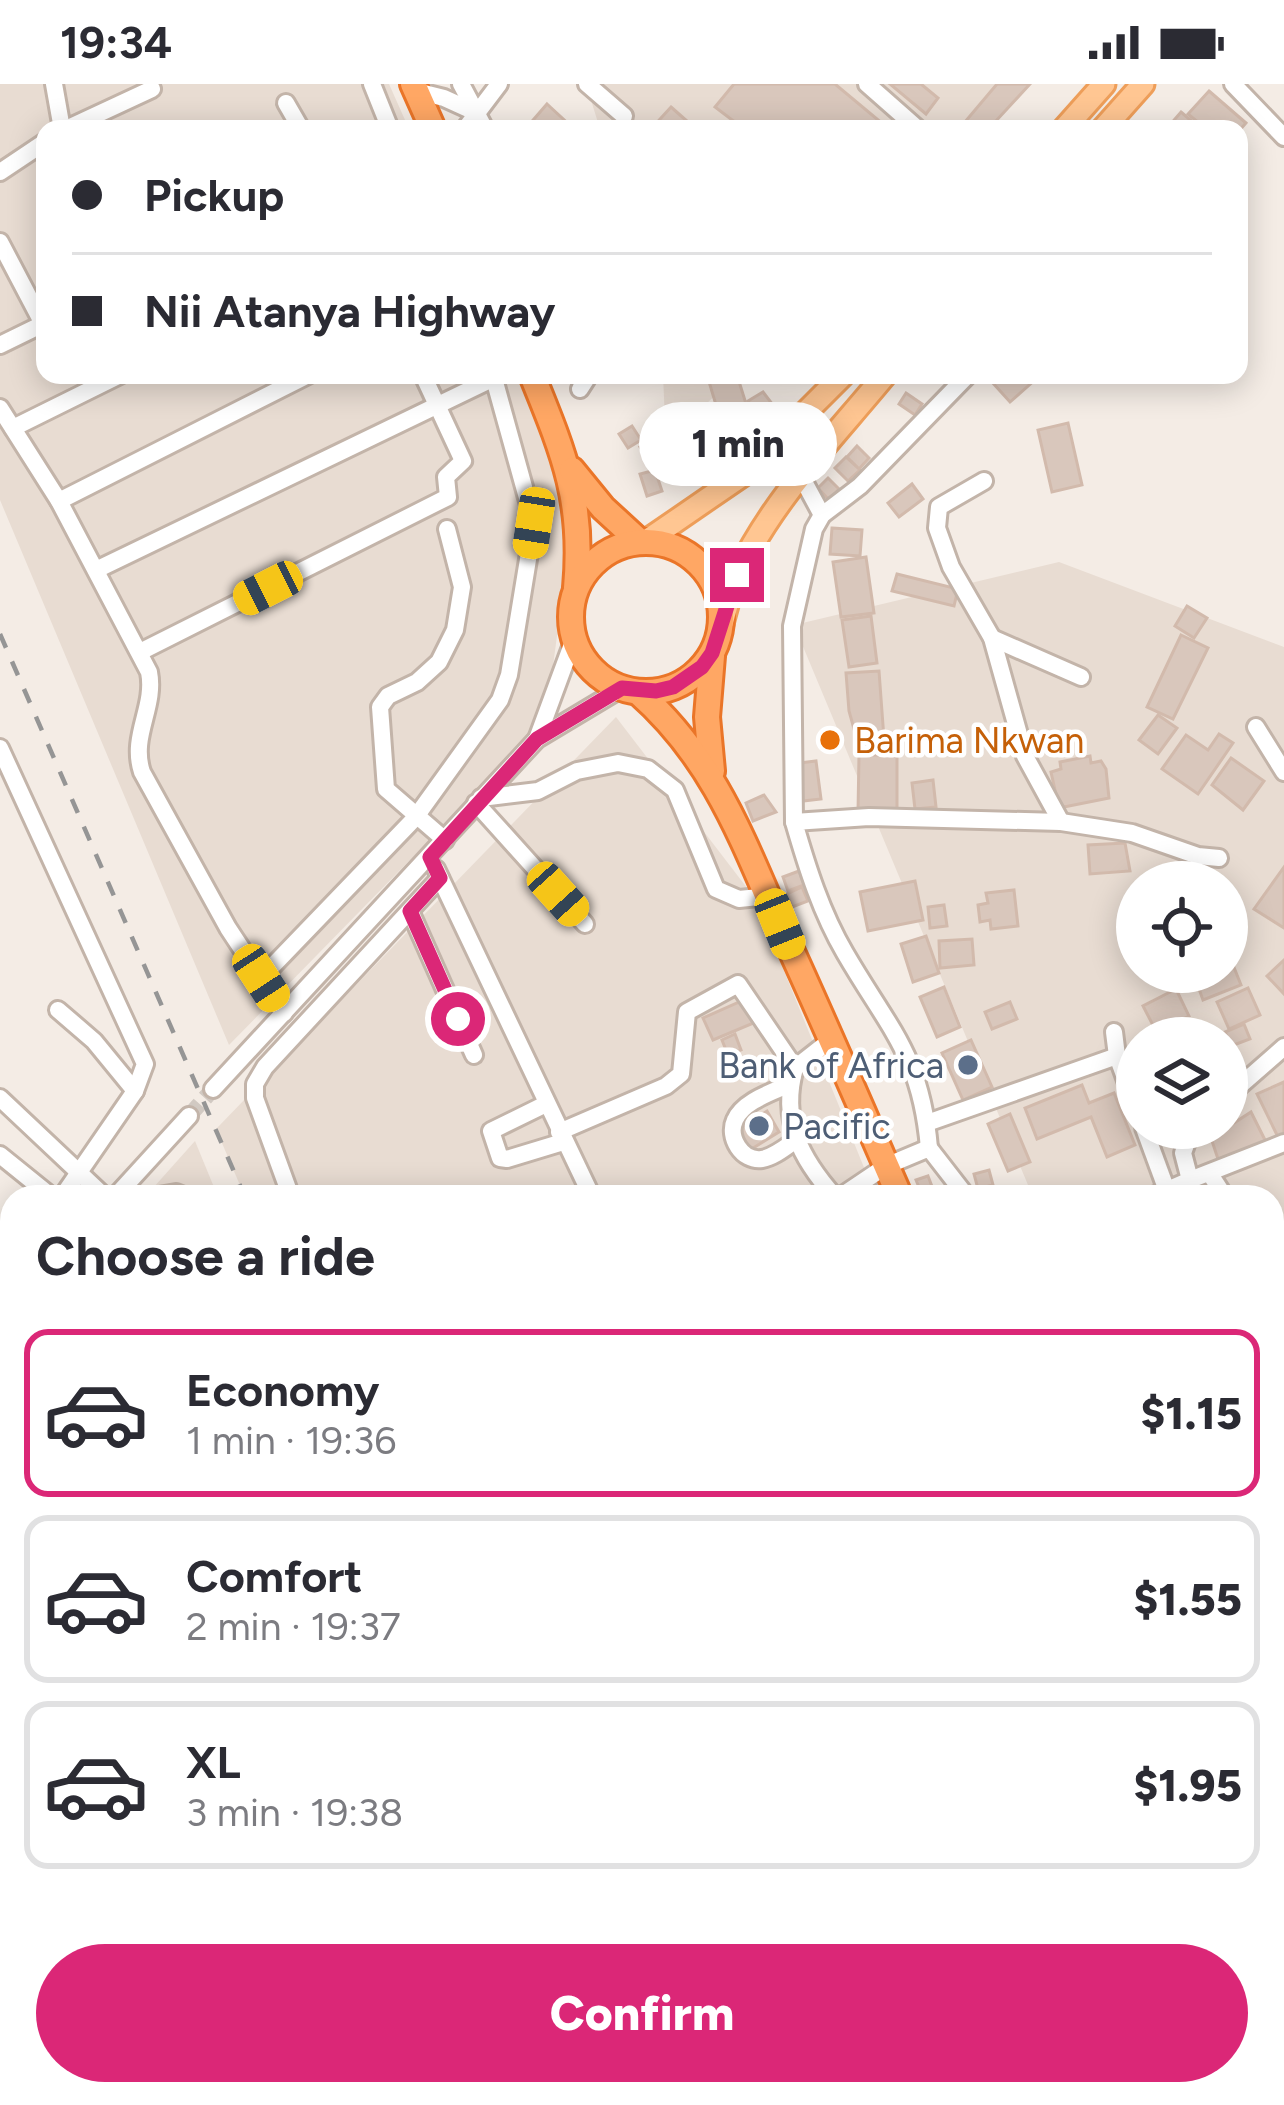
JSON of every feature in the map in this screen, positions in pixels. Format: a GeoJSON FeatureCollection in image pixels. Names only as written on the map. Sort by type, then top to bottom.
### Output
{"type":"FeatureCollection","features":[{"type":"Feature","properties":{"kind":"highway"},"geometry":{"type":"LineString","coordinates":[[415,88],[429,120]]}},
{"type":"Feature","properties":{"kind":"highway"},"geometry":{"type":"LineString","coordinates":[[536,384],[569,467],[578,527],[571,607],[574,639],[592,670],[630,690],[679,729],[713,779],[895,1185]]}},
{"type":"Feature","properties":{"kind":"highway"},"geometry":{"type":"LineString","coordinates":[[569,467],[603,508],[642,542]]}},
{"type":"Feature","properties":{"kind":"highway"},"geometry":{"type":"LineString","coordinates":[[575,590],[601,557],[642,542],[670,546],[693,558],[710,578],[720,602],[721,627],[712,653],[707,717],[713,779]]}},
{"type":"Feature","properties":{"kind":"highway"},"geometry":{"type":"LineString","coordinates":[[630,690],[656,691],[688,679],[712,653]]}},
{"type":"Feature","properties":{"kind":"main road"},"geometry":{"type":"LineString","coordinates":[[1072,120],[1104,84]]}},
{"type":"Feature","properties":{"kind":"main road"},"geometry":{"type":"LineString","coordinates":[[1116,120],[1143,84]]}},
{"type":"Feature","properties":{"kind":"main road"},"geometry":{"type":"LineString","coordinates":[[642,542],[744,474],[834,384]]}},
{"type":"Feature","properties":{"kind":"main road"},"geometry":{"type":"LineString","coordinates":[[721,627],[745,561],[801,476],[877,384]]}},
{"type":"Feature","properties":{"kind":"street"},"geometry":{"type":"LineString","coordinates":[[54,84],[62,120]]}},
{"type":"Feature","properties":{"kind":"street"},"geometry":{"type":"LineString","coordinates":[[372,84],[386,120]]}},
{"type":"Feature","properties":{"kind":"street"},"geometry":{"type":"LineString","coordinates":[[461,84],[480,120]]}},
{"type":"Feature","properties":{"kind":"street"},"geometry":{"type":"LineString","coordinates":[[481,120],[499,84]]}},
{"type":"Feature","properties":{"kind":"street"},"geometry":{"type":"LineString","coordinates":[[587,84],[624,116]]}},
{"type":"Feature","properties":{"kind":"street"},"geometry":{"type":"LineString","coordinates":[[867,84],[908,120]]}},
{"type":"Feature","properties":{"kind":"street"},"geometry":{"type":"LineString","coordinates":[[1233,84],[1284,137]]}},
{"type":"Feature","properties":{"kind":"street"},"geometry":{"type":"LineString","coordinates":[[415,88],[444,98],[479,120]]}},
{"type":"Feature","properties":{"kind":"street"},"geometry":{"type":"LineString","coordinates":[[84,120],[152,89]]}},
{"type":"Feature","properties":{"kind":"street"},"geometry":{"type":"LineString","coordinates":[[286,103],[296,120]]}},
{"type":"Feature","properties":{"kind":"street"},"geometry":{"type":"LineString","coordinates":[[0,172],[36,148]]}},
{"type":"Feature","properties":{"kind":"street"},"geometry":{"type":"LineString","coordinates":[[0,242],[36,308]]}},
{"type":"Feature","properties":{"kind":"street"},"geometry":{"type":"LineString","coordinates":[[0,345],[36,327]]}},
{"type":"Feature","properties":{"kind":"street"},"geometry":{"type":"LineString","coordinates":[[13,428],[102,384]]}},
{"type":"Feature","properties":{"kind":"street"},"geometry":{"type":"LineString","coordinates":[[59,501],[290,384]]}},
{"type":"Feature","properties":{"kind":"street"},"geometry":{"type":"LineString","coordinates":[[140,652],[448,497],[446,477],[463,461],[428,384]]}},
{"type":"Feature","properties":{"kind":"street"},"geometry":{"type":"LineString","coordinates":[[96,570],[478,384]]}},
{"type":"Feature","properties":{"kind":"street"},"geometry":{"type":"LineString","coordinates":[[261,978],[415,818],[500,700],[509,675],[534,523],[496,384]]}},
{"type":"Feature","properties":{"kind":"street"},"geometry":{"type":"LineString","coordinates":[[958,1185],[929,1148],[917,1074],[902,1040],[844,951],[819,900],[794,822],[793,626],[814,529],[822,515],[860,486],[959,384]]}},
{"type":"Feature","properties":{"kind":"street"},"geometry":{"type":"LineString","coordinates":[[0,408],[59,501],[140,652],[152,685],[138,736],[136,755],[142,772],[228,928],[284,1013]]}},
{"type":"Feature","properties":{"kind":"street"},"geometry":{"type":"LineString","coordinates":[[801,476],[822,515]]}},
{"type":"Feature","properties":{"kind":"street"},"geometry":{"type":"LineString","coordinates":[[984,481],[939,507],[938,527],[951,568],[992,638],[1025,756],[1061,821]]}},
{"type":"Feature","properties":{"kind":"street"},"geometry":{"type":"LineString","coordinates":[[445,840],[386,789],[380,707],[388,696],[417,682],[439,662],[455,630],[462,587],[447,529]]}},
{"type":"Feature","properties":{"kind":"street"},"geometry":{"type":"LineString","coordinates":[[992,638],[1081,676]]}},
{"type":"Feature","properties":{"kind":"street"},"geometry":{"type":"LineString","coordinates":[[537,739],[574,639]]}},
{"type":"Feature","properties":{"kind":"street"},"geometry":{"type":"LineString","coordinates":[[213,1089],[537,739],[630,690]]}},
{"type":"Feature","properties":{"kind":"street"},"geometry":{"type":"LineString","coordinates":[[1256,727],[1284,772]]}},
{"type":"Feature","properties":{"kind":"street"},"geometry":{"type":"LineString","coordinates":[[0,748],[146,1064],[135,1090],[70,1185]]}},
{"type":"Feature","properties":{"kind":"street"},"geometry":{"type":"LineString","coordinates":[[478,801],[538,791],[577,770],[618,763],[648,769],[675,790],[716,889],[739,899],[769,896]]}},
{"type":"Feature","properties":{"kind":"street"},"geometry":{"type":"LineString","coordinates":[[478,801],[585,924]]}},
{"type":"Feature","properties":{"kind":"street"},"geometry":{"type":"LineString","coordinates":[[794,822],[869,818],[1061,821],[1132,833],[1198,856],[1219,858]]}},
{"type":"Feature","properties":{"kind":"street"},"geometry":{"type":"LineString","coordinates":[[430,857],[586,1185]]}},
{"type":"Feature","properties":{"kind":"street"},"geometry":{"type":"LineString","coordinates":[[287,1185],[255,1097],[255,1084],[440,878]]}},
{"type":"Feature","properties":{"kind":"street"},"geometry":{"type":"LineString","coordinates":[[410,911],[474,1055]]}},
{"type":"Feature","properties":{"kind":"street"},"geometry":{"type":"LineString","coordinates":[[545,1104],[491,1131],[500,1158],[561,1137],[666,1086],[681,1074],[687,1012],[738,984],[792,1076],[789,1115],[796,1140],[809,1168],[828,1185]]}},
{"type":"Feature","properties":{"kind":"street"},"geometry":{"type":"LineString","coordinates":[[58,1010],[94,1041],[135,1090]]}},
{"type":"Feature","properties":{"kind":"street"},"geometry":{"type":"LineString","coordinates":[[1114,1032],[1116,1048]]}},
{"type":"Feature","properties":{"kind":"street"},"geometry":{"type":"LineString","coordinates":[[796,1140],[766,1159],[753,1159],[740,1151],[732,1136],[735,1118],[832,1039]]}},
{"type":"Feature","properties":{"kind":"street"},"geometry":{"type":"LineString","coordinates":[[1248,1079],[1284,1047]]}},
{"type":"Feature","properties":{"kind":"street"},"geometry":{"type":"LineString","coordinates":[[927,1123],[1116,1056]]}},
{"type":"Feature","properties":{"kind":"street"},"geometry":{"type":"LineString","coordinates":[[0,1098],[93,1185]]}},
{"type":"Feature","properties":{"kind":"street"},"geometry":{"type":"LineString","coordinates":[[126,1185],[189,1116]]}},
{"type":"Feature","properties":{"kind":"street"},"geometry":{"type":"LineString","coordinates":[[1177,1185],[1284,1143]]}},
{"type":"Feature","properties":{"kind":"street"},"geometry":{"type":"LineString","coordinates":[[858,1185],[886,1166],[929,1148]]}},
{"type":"Feature","properties":{"kind":"street"},"geometry":{"type":"LineString","coordinates":[[1149,1149],[1157,1185]]}},
{"type":"Feature","properties":{"kind":"street"},"geometry":{"type":"LineString","coordinates":[[1185,1149],[1190,1180]]}},
{"type":"Feature","properties":{"kind":"street"},"geometry":{"type":"LineString","coordinates":[[0,1155],[37,1185]]}},
{"type":"Feature","properties":{"kind":"street"},"geometry":{"type":"LineString","coordinates":[[1210,1174],[1217,1185]]}},
{"type":"Feature","properties":{"kind":"shaded area"},"geometry":{"type":"Polygon","coordinates":[[[0,84],[389,84],[405,120],[36,120],[36,384],[523,384],[575,501],[541,726],[229,1045],[0,500],[0,84]]]}},
{"type":"Feature","properties":{"kind":"shaded area"},"geometry":{"type":"Polygon","coordinates":[[[586,84],[1029,84],[996,120],[597,120],[586,84]]]}},
{"type":"Feature","properties":{"kind":"shaded area"},"geometry":{"type":"Polygon","coordinates":[[[663,384],[727,384],[666,443],[663,384]]]}},
{"type":"Feature","properties":{"kind":"shaded area"},"geometry":{"type":"Polygon","coordinates":[[[1059,562],[1284,647],[1284,1185],[1028,1185],[794,625],[1059,562]]]}},
{"type":"Feature","properties":{"kind":"shaded area"},"geometry":{"type":"Polygon","coordinates":[[[616,717],[754,897],[871,1185],[240,1185],[216,1129],[616,717]]]}},
{"type":"Feature","properties":{"kind":"shaded area"},"geometry":{"type":"Polygon","coordinates":[[[195,1141],[213,1185],[156,1185],[195,1141]]]}},
{"type":"Feature","properties":{"kind":"building"},"geometry":{"type":"Polygon","coordinates":[[[734,84],[835,84],[878,120],[732,120],[715,107],[734,84]]]}},
{"type":"Feature","properties":{"kind":"building"},"geometry":{"type":"Polygon","coordinates":[[[890,84],[921,84],[938,98],[926,114],[890,84]]]}},
{"type":"Feature","properties":{"kind":"building"},"geometry":{"type":"Polygon","coordinates":[[[997,84],[1030,84],[997,120],[967,120],[997,84]]]}},
{"type":"Feature","properties":{"kind":"building"},"geometry":{"type":"Polygon","coordinates":[[[1209,91],[1243,120],[1195,120],[1188,114],[1209,91]]]}},
{"type":"Feature","properties":{"kind":"building"},"geometry":{"type":"Polygon","coordinates":[[[547,104],[564,120],[533,120],[547,104]]]}},
{"type":"Feature","properties":{"kind":"building"},"geometry":{"type":"Polygon","coordinates":[[[671,107],[686,120],[659,120],[671,107]]]}},
{"type":"Feature","properties":{"kind":"building"},"geometry":{"type":"Polygon","coordinates":[[[710,384],[740,384],[747,407],[719,415],[710,384]]]}},
{"type":"Feature","properties":{"kind":"building"},"geometry":{"type":"Polygon","coordinates":[[[994,384],[1030,384],[1010,402],[994,384]]]}},
{"type":"Feature","properties":{"kind":"building"},"geometry":{"type":"Polygon","coordinates":[[[763,392],[773,405],[760,423],[748,401],[763,392]]]}},
{"type":"Feature","properties":{"kind":"building"},"geometry":{"type":"Polygon","coordinates":[[[906,393],[922,404],[915,415],[899,404],[906,393]]]}},
{"type":"Feature","properties":{"kind":"building"},"geometry":{"type":"Polygon","coordinates":[[[1068,423],[1082,485],[1052,492],[1038,430],[1068,423]]]}},
{"type":"Feature","properties":{"kind":"building"},"geometry":{"type":"Polygon","coordinates":[[[632,426],[641,440],[628,448],[619,434],[632,426]]]}},
{"type":"Feature","properties":{"kind":"building"},"geometry":{"type":"Polygon","coordinates":[[[650,441],[664,461],[654,467],[640,447],[650,441]]]}},
{"type":"Feature","properties":{"kind":"building"},"geometry":{"type":"Polygon","coordinates":[[[857,446],[869,458],[859,469],[847,457],[857,446]]]}},
{"type":"Feature","properties":{"kind":"building"},"geometry":{"type":"Polygon","coordinates":[[[683,455],[694,474],[678,483],[667,464],[683,455]]]}},
{"type":"Feature","properties":{"kind":"building"},"geometry":{"type":"Polygon","coordinates":[[[846,457],[860,470],[848,481],[835,468],[846,457]]]}},
{"type":"Feature","properties":{"kind":"building"},"geometry":{"type":"Polygon","coordinates":[[[655,470],[662,491],[647,496],[640,474],[655,470]]]}},
{"type":"Feature","properties":{"kind":"building"},"geometry":{"type":"Polygon","coordinates":[[[828,478],[839,489],[829,500],[818,488],[828,478]]]}},
{"type":"Feature","properties":{"kind":"building"},"geometry":{"type":"Polygon","coordinates":[[[912,484],[923,499],[899,517],[888,503],[912,484]]]}},
{"type":"Feature","properties":{"kind":"building"},"geometry":{"type":"Polygon","coordinates":[[[832,528],[862,530],[860,556],[830,554],[832,528]]]}},
{"type":"Feature","properties":{"kind":"building"},"geometry":{"type":"Polygon","coordinates":[[[866,557],[874,613],[841,617],[833,562],[866,557]]]}},
{"type":"Feature","properties":{"kind":"building"},"geometry":{"type":"Polygon","coordinates":[[[897,574],[958,589],[954,606],[892,591],[897,574]]]}},
{"type":"Feature","properties":{"kind":"building"},"geometry":{"type":"Polygon","coordinates":[[[1187,606],[1207,618],[1194,638],[1175,626],[1187,606]]]}},
{"type":"Feature","properties":{"kind":"building"},"geometry":{"type":"Polygon","coordinates":[[[871,616],[877,663],[849,667],[842,620],[871,616]]]}},
{"type":"Feature","properties":{"kind":"building"},"geometry":{"type":"Polygon","coordinates":[[[1181,635],[1208,648],[1173,719],[1147,707],[1181,635]]]}},
{"type":"Feature","properties":{"kind":"building"},"geometry":{"type":"Polygon","coordinates":[[[879,671],[884,739],[876,740],[877,746],[859,747],[849,711],[846,673],[879,671]]]}},
{"type":"Feature","properties":{"kind":"building"},"geometry":{"type":"Polygon","coordinates":[[[1158,715],[1177,728],[1158,754],[1139,740],[1158,715]]]}},
{"type":"Feature","properties":{"kind":"building"},"geometry":{"type":"Polygon","coordinates":[[[1219,734],[1233,743],[1198,794],[1162,769],[1186,735],[1208,750],[1219,734]]]}},
{"type":"Feature","properties":{"kind":"building"},"geometry":{"type":"Polygon","coordinates":[[[859,755],[897,755],[897,812],[858,812],[859,755]]]}},
{"type":"Feature","properties":{"kind":"building"},"geometry":{"type":"Polygon","coordinates":[[[1090,756],[1091,763],[1101,761],[1106,769],[1109,798],[1059,808],[1051,772],[1061,769],[1060,762],[1090,756]]]}},
{"type":"Feature","properties":{"kind":"building"},"geometry":{"type":"Polygon","coordinates":[[[1231,758],[1264,781],[1243,810],[1212,785],[1231,758]]]}},
{"type":"Feature","properties":{"kind":"building"},"geometry":{"type":"Polygon","coordinates":[[[816,761],[821,799],[803,801],[799,763],[816,761]]]}},
{"type":"Feature","properties":{"kind":"building"},"geometry":{"type":"Polygon","coordinates":[[[933,780],[936,807],[915,809],[912,783],[933,780]]]}},
{"type":"Feature","properties":{"kind":"building"},"geometry":{"type":"Polygon","coordinates":[[[764,795],[776,812],[753,821],[746,803],[764,795]]]}},
{"type":"Feature","properties":{"kind":"building"},"geometry":{"type":"Polygon","coordinates":[[[1125,843],[1128,861],[1116,861],[1116,872],[1090,874],[1088,845],[1125,843]]]}},
{"type":"Feature","properties":{"kind":"building"},"geometry":{"type":"Polygon","coordinates":[[[1284,867],[1284,928],[1254,909],[1284,867]]]}},
{"type":"Feature","properties":{"kind":"building"},"geometry":{"type":"Polygon","coordinates":[[[799,871],[804,885],[788,891],[783,877],[799,871]]]}},
{"type":"Feature","properties":{"kind":"building"},"geometry":{"type":"Polygon","coordinates":[[[915,881],[923,920],[868,931],[860,892],[915,881]]]}},
{"type":"Feature","properties":{"kind":"building"},"geometry":{"type":"Polygon","coordinates":[[[802,887],[808,901],[792,907],[787,894],[802,887]]]}},
{"type":"Feature","properties":{"kind":"building"},"geometry":{"type":"Polygon","coordinates":[[[1014,890],[1018,926],[991,929],[990,920],[980,922],[978,905],[988,903],[986,893],[1014,890]]]}},
{"type":"Feature","properties":{"kind":"building"},"geometry":{"type":"Polygon","coordinates":[[[944,905],[947,926],[930,928],[928,907],[944,905]]]}},
{"type":"Feature","properties":{"kind":"building"},"geometry":{"type":"Polygon","coordinates":[[[926,936],[939,973],[913,982],[901,944],[926,936]]]}},
{"type":"Feature","properties":{"kind":"building"},"geometry":{"type":"Polygon","coordinates":[[[972,939],[974,965],[940,968],[939,941],[972,939]]]}},
{"type":"Feature","properties":{"kind":"building"},"geometry":{"type":"Polygon","coordinates":[[[1284,960],[1284,994],[1267,976],[1284,960]]]}},
{"type":"Feature","properties":{"kind":"building"},"geometry":{"type":"Polygon","coordinates":[[[944,987],[960,1027],[937,1037],[920,997],[944,987]]]}},
{"type":"Feature","properties":{"kind":"building"},"geometry":{"type":"Polygon","coordinates":[[[1248,988],[1260,1015],[1248,1020],[1224,1017],[1217,1002],[1248,993],[1248,988]]]}},
{"type":"Feature","properties":{"kind":"building"},"geometry":{"type":"Polygon","coordinates":[[[1178,993],[1189,1016],[1149,1017],[1143,1006],[1178,993]]]}},
{"type":"Feature","properties":{"kind":"building"},"geometry":{"type":"Polygon","coordinates":[[[746,999],[756,1022],[713,1040],[703,1018],[746,999]]]}},
{"type":"Feature","properties":{"kind":"building"},"geometry":{"type":"Polygon","coordinates":[[[1010,1002],[1017,1019],[992,1029],[985,1012],[1010,1002]]]}},
{"type":"Feature","properties":{"kind":"building"},"geometry":{"type":"Polygon","coordinates":[[[735,1034],[741,1050],[728,1055],[722,1040],[735,1034]]]}},
{"type":"Feature","properties":{"kind":"building"},"geometry":{"type":"Polygon","coordinates":[[[971,1040],[992,1087],[963,1100],[942,1053],[971,1040]]]}},
{"type":"Feature","properties":{"kind":"building"},"geometry":{"type":"Polygon","coordinates":[[[1284,1082],[1284,1137],[1279,1139],[1257,1094],[1284,1082]]]}},
{"type":"Feature","properties":{"kind":"building"},"geometry":{"type":"Polygon","coordinates":[[[1082,1085],[1089,1103],[1114,1093],[1116,1149],[1126,1149],[1107,1157],[1091,1117],[1037,1139],[1025,1108],[1082,1085]]]}},
{"type":"Feature","properties":{"kind":"building"},"geometry":{"type":"Polygon","coordinates":[[[767,1111],[779,1132],[750,1150],[737,1130],[767,1111]]]}},
{"type":"Feature","properties":{"kind":"building"},"geometry":{"type":"Polygon","coordinates":[[[1010,1114],[1030,1162],[1008,1171],[988,1124],[1010,1114]]]}},
{"type":"Feature","properties":{"kind":"building"},"geometry":{"type":"Polygon","coordinates":[[[1248,1114],[1266,1142],[1221,1168],[1215,1149],[1248,1149],[1248,1114]]]}},
{"type":"Feature","properties":{"kind":"building"},"geometry":{"type":"Polygon","coordinates":[[[989,1170],[993,1185],[977,1185],[974,1174],[989,1170]]]}},
{"type":"Feature","properties":{"kind":"building"},"geometry":{"type":"Polygon","coordinates":[[[928,1176],[931,1185],[918,1185],[916,1180],[928,1176]]]}},
{"type":"Feature","properties":{"kind":"tunnel"},"geometry":{"type":"LineString","coordinates":[[189,1116],[213,1089]]}},
{"type":"Feature","properties":{"kind":"railway"},"geometry":{"type":"LineString","coordinates":[[0,634],[240,1185]]}},
{"type":"Feature","properties":{"kind":"place","name":"Barima Nkwan"},"geometry":{"type":"Point","coordinates":[830,740]}},
{"type":"Feature","properties":{"kind":"place","name":"Bank of Africa"},"geometry":{"type":"Point","coordinates":[968,1065]}},
{"type":"Feature","properties":{"kind":"place","name":"Pacific"},"geometry":{"type":"Point","coordinates":[759,1126]}},
{"type":"Feature","properties":{"kind":"route"},"geometry":{"type":"LineString","coordinates":[[458,1019],[410,911],[440,878],[430,857],[537,739],[622,688],[638,692],[673,687],[702,667],[712,653],[737,575]]}}]}
